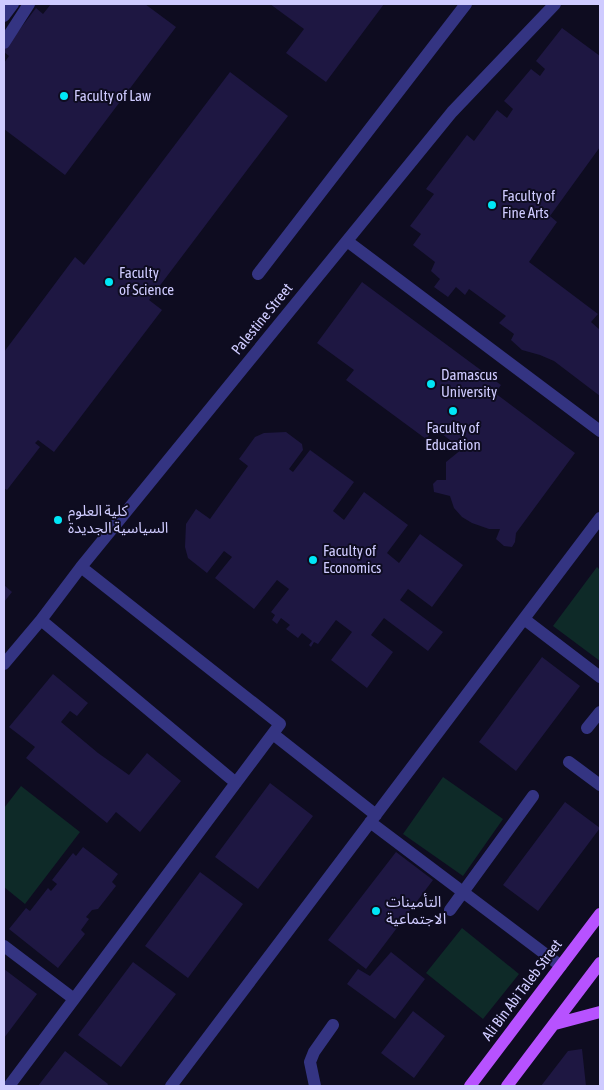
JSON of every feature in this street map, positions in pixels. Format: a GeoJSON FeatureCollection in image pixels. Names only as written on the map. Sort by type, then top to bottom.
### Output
{"type":"FeatureCollection","features":[{"type":"Feature","properties":{"kind":"main road","name":"Ali Bin Abi Taleb Street"},"geometry":{"type":"LineString","coordinates":[[470,1086],[600,914]]}},
{"type":"Feature","properties":{"kind":"main road"},"geometry":{"type":"LineString","coordinates":[[508,1086],[600,963]]}},
{"type":"Feature","properties":{"kind":"main road"},"geometry":{"type":"LineString","coordinates":[[555,1024],[600,1012]]}},
{"type":"Feature","properties":{"kind":"street"},"geometry":{"type":"LineString","coordinates":[[4,16],[13,4]]}},
{"type":"Feature","properties":{"kind":"street"},"geometry":{"type":"LineString","coordinates":[[4,43],[29,4]]}},
{"type":"Feature","properties":{"kind":"street"},"geometry":{"type":"LineString","coordinates":[[258,274],[466,4]]}},
{"type":"Feature","properties":{"kind":"street","name":"Palestine Street"},"geometry":{"type":"LineString","coordinates":[[4,664],[452,112],[555,4]]}},
{"type":"Feature","properties":{"kind":"street"},"geometry":{"type":"LineString","coordinates":[[347,241],[600,431]]}},
{"type":"Feature","properties":{"kind":"street"},"geometry":{"type":"LineString","coordinates":[[170,1086],[600,518]]}},
{"type":"Feature","properties":{"kind":"street"},"geometry":{"type":"LineString","coordinates":[[81,567],[277,729],[373,819],[463,892],[561,966]]}},
{"type":"Feature","properties":{"kind":"street"},"geometry":{"type":"LineString","coordinates":[[524,619],[600,677]]}},
{"type":"Feature","properties":{"kind":"street"},"geometry":{"type":"LineString","coordinates":[[41,620],[236,783]]}},
{"type":"Feature","properties":{"kind":"street"},"geometry":{"type":"LineString","coordinates":[[588,728],[600,712]]}},
{"type":"Feature","properties":{"kind":"street"},"geometry":{"type":"LineString","coordinates":[[9,1086],[277,729]]}},
{"type":"Feature","properties":{"kind":"street"},"geometry":{"type":"LineString","coordinates":[[568,762],[600,785]]}},
{"type":"Feature","properties":{"kind":"street"},"geometry":{"type":"LineString","coordinates":[[450,910],[534,796]]}},
{"type":"Feature","properties":{"kind":"street"},"geometry":{"type":"LineString","coordinates":[[4,946],[74,999]]}},
{"type":"Feature","properties":{"kind":"street"},"geometry":{"type":"LineString","coordinates":[[315,1086],[310,1062],[314,1052],[333,1025]]}},
{"type":"Feature","properties":{"kind":"green space"},"geometry":{"type":"Polygon","coordinates":[[[597,567],[600,570],[600,661],[553,626],[597,567]]]}},
{"type":"Feature","properties":{"kind":"green space"},"geometry":{"type":"Polygon","coordinates":[[[443,777],[503,819],[463,876],[403,834],[443,777]]]}},
{"type":"Feature","properties":{"kind":"green space"},"geometry":{"type":"Polygon","coordinates":[[[21,786],[80,832],[25,904],[4,887],[4,808],[21,786]]]}},
{"type":"Feature","properties":{"kind":"green space"},"geometry":{"type":"Polygon","coordinates":[[[462,928],[519,974],[483,1019],[426,973],[462,928]]]}},
{"type":"Feature","properties":{"kind":"building","name":"Faculty of Law"},"geometry":{"type":"Polygon","coordinates":[[[51,4],[145,4],[176,27],[65,175],[4,129],[4,63],[9,56],[4,50],[36,8],[43,14],[51,4]]]}},
{"type":"Feature","properties":{"kind":"building"},"geometry":{"type":"Polygon","coordinates":[[[270,4],[384,4],[326,82],[286,53],[304,29],[270,4]]]}},
{"type":"Feature","properties":{"kind":"building","name":"Faculty of Fine Arts"},"geometry":{"type":"Polygon","coordinates":[[[562,28],[600,56],[600,147],[550,216],[557,222],[529,262],[598,314],[591,322],[600,330],[600,396],[554,361],[522,350],[511,340],[514,334],[499,323],[506,316],[469,289],[465,295],[456,287],[448,297],[434,287],[440,279],[431,271],[435,262],[413,245],[421,234],[410,226],[434,194],[426,189],[467,135],[474,141],[497,110],[507,118],[513,109],[504,101],[531,69],[540,76],[545,69],[536,61],[562,28]]]}},
{"type":"Feature","properties":{"kind":"building","name":"Faculty of Science"},"geometry":{"type":"Polygon","coordinates":[[[230,72],[288,116],[149,300],[162,310],[54,452],[38,440],[35,443],[40,447],[7,490],[4,488],[4,352],[75,257],[84,265],[230,72]]]}},
{"type":"Feature","properties":{"kind":"building","name":"Faculty of Education"},"geometry":{"type":"Polygon","coordinates":[[[362,282],[501,385],[495,393],[575,453],[516,533],[515,542],[512,547],[504,546],[496,539],[500,529],[489,529],[472,523],[462,517],[454,508],[450,496],[434,492],[433,484],[437,480],[446,480],[446,462],[462,449],[434,428],[426,439],[346,380],[354,370],[317,343],[362,282]]]}},
{"type":"Feature","properties":{"kind":"building","name":"Faculty of Economics"},"geometry":{"type":"Polygon","coordinates":[[[286,432],[302,444],[303,450],[289,469],[293,472],[310,450],[354,482],[333,511],[344,520],[364,492],[408,525],[387,553],[399,563],[420,534],[463,565],[432,607],[408,589],[400,600],[443,632],[428,651],[384,618],[371,635],[393,652],[367,688],[331,660],[352,632],[336,620],[318,644],[314,642],[311,647],[309,645],[312,641],[302,633],[298,638],[286,629],[290,625],[281,618],[277,624],[272,620],[275,615],[271,612],[289,589],[277,580],[254,609],[215,578],[232,557],[224,551],[207,573],[188,558],[185,547],[186,524],[196,509],[210,519],[248,466],[239,459],[255,437],[264,433],[286,432]]]}},
{"type":"Feature","properties":{"kind":"building"},"geometry":{"type":"Polygon","coordinates":[[[4,585],[12,592],[4,602],[4,585]]]}},
{"type":"Feature","properties":{"kind":"building"},"geometry":{"type":"Polygon","coordinates":[[[542,657],[580,686],[516,771],[479,742],[542,657]]]}},
{"type":"Feature","properties":{"kind":"building"},"geometry":{"type":"Polygon","coordinates":[[[53,674],[88,703],[77,716],[70,711],[61,722],[98,753],[129,775],[147,753],[181,781],[140,832],[116,812],[107,823],[26,758],[35,747],[9,727],[53,674]]]}},
{"type":"Feature","properties":{"kind":"building"},"geometry":{"type":"Polygon","coordinates":[[[270,783],[313,816],[258,889],[215,857],[270,783]]]}},
{"type":"Feature","properties":{"kind":"building"},"geometry":{"type":"Polygon","coordinates":[[[565,802],[600,828],[538,911],[503,885],[565,802]]]}},
{"type":"Feature","properties":{"kind":"building"},"geometry":{"type":"Polygon","coordinates":[[[83,847],[118,874],[112,882],[116,886],[98,909],[92,910],[86,917],[89,919],[81,930],[85,934],[58,968],[9,929],[26,908],[30,911],[48,888],[51,891],[57,884],[52,880],[73,853],[76,856],[83,847]]]}},
{"type":"Feature","properties":{"kind":"building"},"geometry":{"type":"Polygon","coordinates":[[[396,852],[433,880],[366,969],[328,940],[396,852]]]}},
{"type":"Feature","properties":{"kind":"building"},"geometry":{"type":"Polygon","coordinates":[[[200,872],[243,904],[188,978],[145,946],[200,872]]]}},
{"type":"Feature","properties":{"kind":"building"},"geometry":{"type":"Polygon","coordinates":[[[391,952],[425,979],[395,1019],[347,984],[358,969],[370,976],[391,952]]]}},
{"type":"Feature","properties":{"kind":"building"},"geometry":{"type":"Polygon","coordinates":[[[133,962],[176,994],[121,1067],[78,1035],[133,962]]]}},
{"type":"Feature","properties":{"kind":"building"},"geometry":{"type":"Polygon","coordinates":[[[4,969],[37,994],[4,1038],[4,969]]]}},
{"type":"Feature","properties":{"kind":"building"},"geometry":{"type":"Polygon","coordinates":[[[413,1011],[445,1036],[414,1078],[381,1053],[413,1011]]]}},
{"type":"Feature","properties":{"kind":"building"},"geometry":{"type":"Polygon","coordinates":[[[582,1049],[586,1086],[541,1086],[568,1051],[582,1049]]]}},
{"type":"Feature","properties":{"kind":"building"},"geometry":{"type":"Polygon","coordinates":[[[65,1051],[108,1084],[107,1086],[38,1086],[65,1051]]]}},
{"type":"Feature","properties":{"kind":"place","name":"Faculty of Law"},"geometry":{"type":"Point","coordinates":[64,96]}},
{"type":"Feature","properties":{"kind":"place","name":"Faculty of Fine Arts"},"geometry":{"type":"Point","coordinates":[492,205]}},
{"type":"Feature","properties":{"kind":"place","name":"Faculty of Science"},"geometry":{"type":"Point","coordinates":[109,282]}},
{"type":"Feature","properties":{"kind":"place","name":"Damascus University"},"geometry":{"type":"Point","coordinates":[431,384]}},
{"type":"Feature","properties":{"kind":"place","name":"Faculty of Education"},"geometry":{"type":"Point","coordinates":[453,411]}},
{"type":"Feature","properties":{"kind":"place","name":"كلية العلوم السياسية الجديدة"},"geometry":{"type":"Point","coordinates":[58,520]}},
{"type":"Feature","properties":{"kind":"place","name":"Faculty of Economics"},"geometry":{"type":"Point","coordinates":[313,560]}},
{"type":"Feature","properties":{"kind":"place","name":"التأمينات الاجتماعية"},"geometry":{"type":"Point","coordinates":[376,911]}}]}
